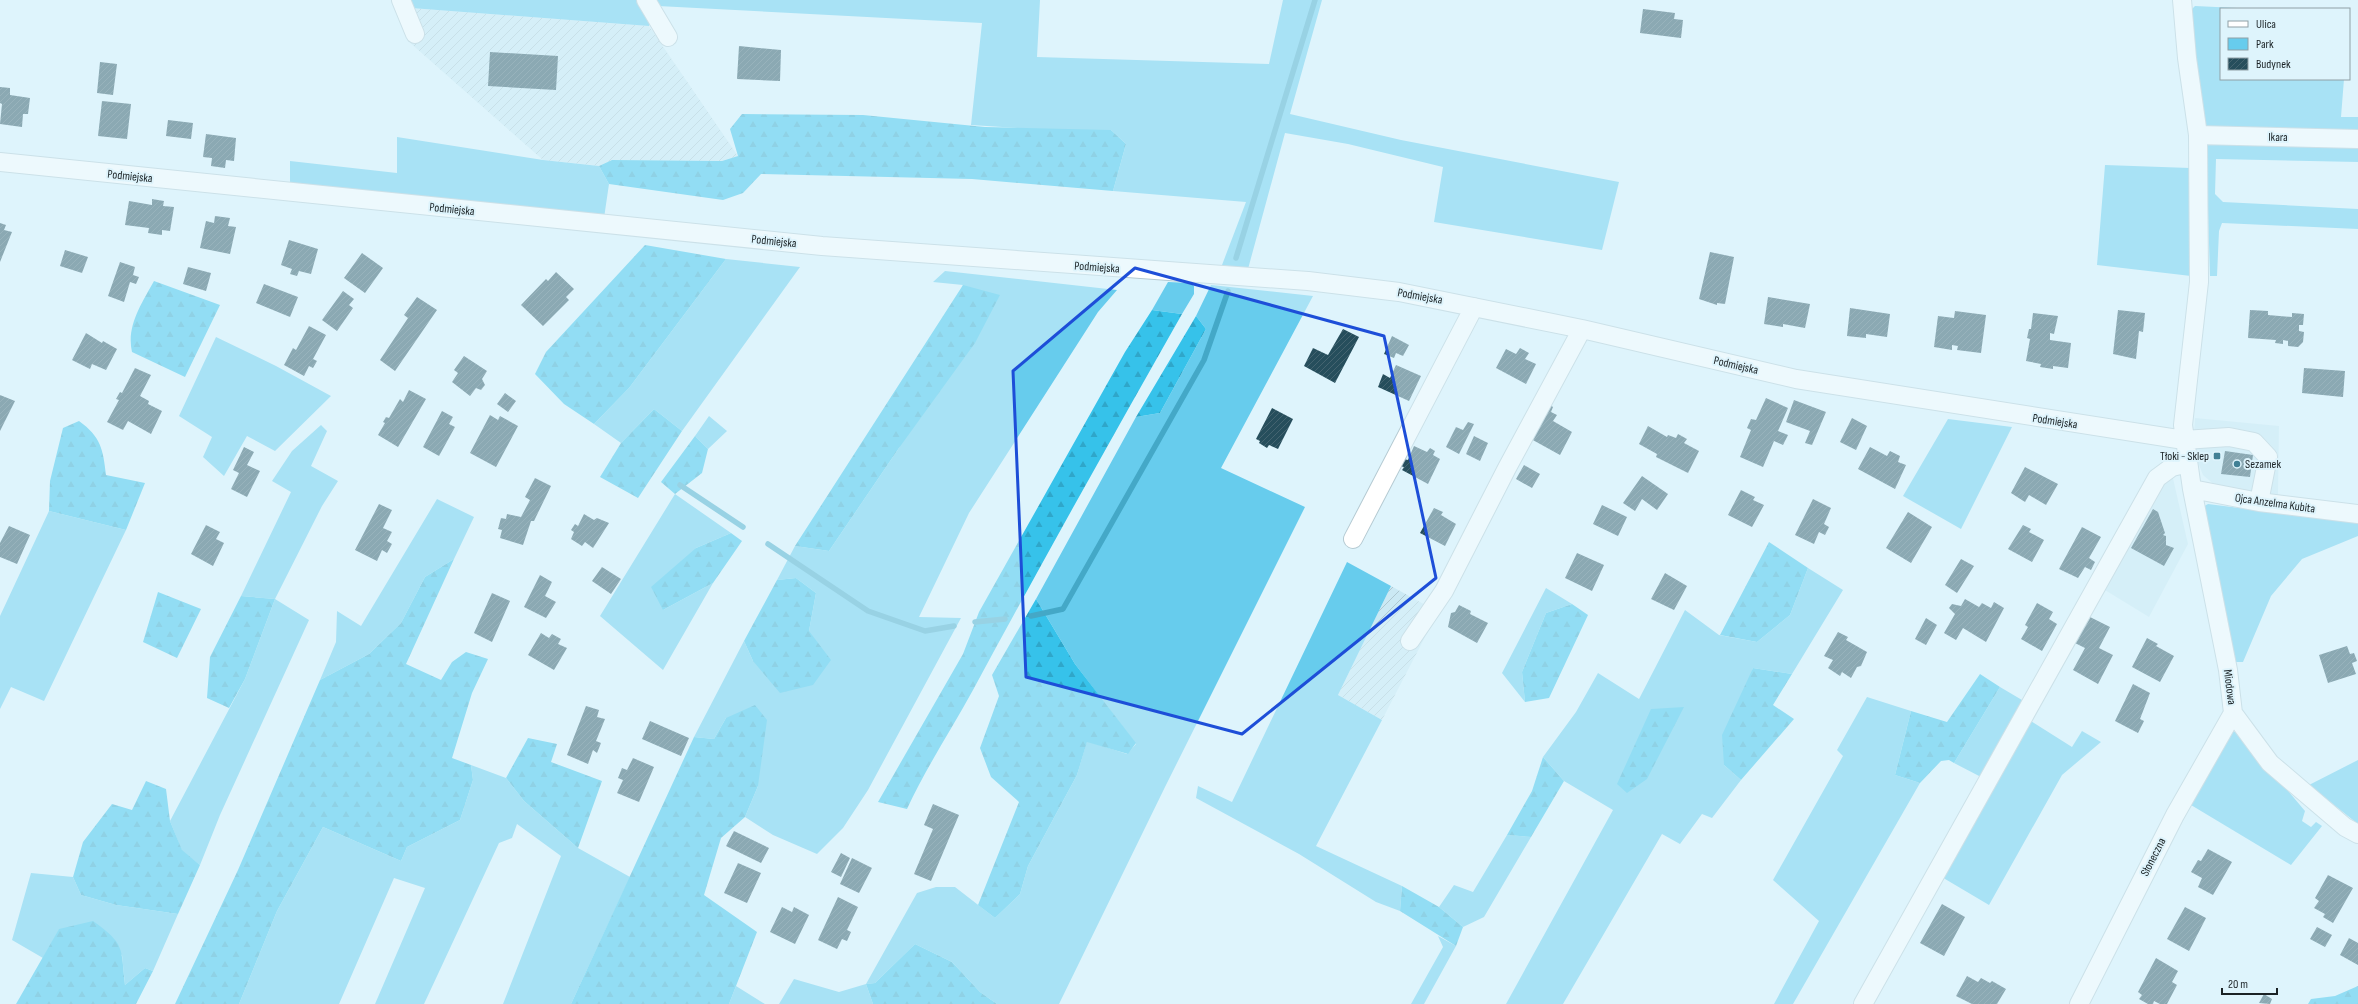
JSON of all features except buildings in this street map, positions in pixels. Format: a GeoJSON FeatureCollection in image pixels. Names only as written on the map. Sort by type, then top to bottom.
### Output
{"type":"FeatureCollection","features":[{"type":"Feature","properties":{"kind":"street"},"geometry":{"type":"LineString","coordinates":[[400,0],[415,34]]}},
{"type":"Feature","properties":{"kind":"street"},"geometry":{"type":"LineString","coordinates":[[646,0],[668,37]]}},
{"type":"Feature","properties":{"kind":"street","name":"Miodowa"},"geometry":{"type":"LineString","coordinates":[[2182,0],[2187,58],[2198,136],[2199,282],[2183,425],[2184,440],[2192,489],[2228,670],[2233,713],[2270,763],[2345,827],[2358,834]]}},
{"type":"Feature","properties":{"kind":"street","name":"Ikara"},"geometry":{"type":"LineString","coordinates":[[2198,136],[2358,138]]}},
{"type":"Feature","properties":{"kind":"street","name":"Podmiejska"},"geometry":{"type":"LineString","coordinates":[[0,162],[822,246],[1308,281],[1399,292],[1582,329],[1796,379],[2184,440],[2229,437],[2254,442],[2268,458],[2259,502]]}},
{"type":"Feature","properties":{"kind":"street"},"geometry":{"type":"LineString","coordinates":[[1353,539],[1474,307]]}},
{"type":"Feature","properties":{"kind":"street"},"geometry":{"type":"LineString","coordinates":[[1410,641],[1444,591],[1582,329]]}},
{"type":"Feature","properties":{"kind":"street"},"geometry":{"type":"LineString","coordinates":[[1863,1004],[2157,478],[2172,467],[2188,463]]}},
{"type":"Feature","properties":{"kind":"street","name":"Ojca Anzelma Kubita"},"geometry":{"type":"LineString","coordinates":[[2192,489],[2259,502],[2358,514]]}},
{"type":"Feature","properties":{"kind":"street","name":"Słoneczna"},"geometry":{"type":"LineString","coordinates":[[2079,1004],[2175,814],[2233,713]]}},
{"type":"Feature","properties":{"kind":"highlighted area"},"geometry":{"type":"Polygon","coordinates":[[[1135,268],[1384,336],[1436,578],[1242,734],[1026,677],[1013,371],[1135,268]]]}},
{"type":"Feature","properties":{"kind":"shaded area"},"geometry":{"type":"Polygon","coordinates":[[[411,8],[649,26],[738,156],[722,161],[612,160],[599,166],[543,160],[408,41],[424,35],[411,8]]]}},
{"type":"Feature","properties":{"kind":"shaded area"},"geometry":{"type":"Polygon","coordinates":[[[2195,418],[2279,426],[2278,495],[2217,487],[2203,475],[2193,450],[2195,418]]]}},
{"type":"Feature","properties":{"kind":"shaded area"},"geometry":{"type":"Polygon","coordinates":[[[2172,474],[2188,544],[2149,617],[2100,587],[2159,481],[2172,474]]]}},
{"type":"Feature","properties":{"kind":"shaded area"},"geometry":{"type":"Polygon","coordinates":[[[1391,586],[1438,612],[1382,720],[1338,695],[1391,586]]]}},
{"type":"Feature","properties":{"kind":"green space"},"geometry":{"type":"Polygon","coordinates":[[[410,0],[637,0],[650,22],[649,26],[411,8],[410,0]]]}},
{"type":"Feature","properties":{"kind":"green space"},"geometry":{"type":"Polygon","coordinates":[[[655,0],[1040,0],[1037,57],[1269,64],[1283,0],[1322,0],[1290,114],[1401,140],[1619,182],[1602,250],[1434,222],[1443,167],[1348,144],[1285,133],[1248,269],[1222,265],[1246,202],[1113,191],[1126,144],[1111,130],[1047,130],[971,125],[982,23],[658,6],[655,0]]]}},
{"type":"Feature","properties":{"kind":"green space"},"geometry":{"type":"Polygon","coordinates":[[[2195,6],[2237,8],[2220,8],[2220,80],[2344,80],[2341,117],[2358,117],[2358,134],[2215,130],[2206,126],[2202,120],[2191,10],[2195,6]]]}},
{"type":"Feature","properties":{"kind":"green space"},"geometry":{"type":"Polygon","coordinates":[[[742,114],[863,115],[985,127],[1111,130],[1126,144],[1113,191],[972,179],[761,174],[743,193],[723,200],[609,184],[599,166],[612,160],[722,161],[738,156],[730,129],[742,114]]]}},
{"type":"Feature","properties":{"kind":"green space"},"geometry":{"type":"Polygon","coordinates":[[[397,137],[543,160],[599,166],[609,184],[604,218],[290,187],[290,161],[397,173],[397,137]]]}},
{"type":"Feature","properties":{"kind":"green space"},"geometry":{"type":"Polygon","coordinates":[[[2206,143],[2358,144],[2358,162],[2216,159],[2215,194],[2223,202],[2358,209],[2358,229],[2222,223],[2219,231],[2217,276],[2210,276],[2206,143]]]}},
{"type":"Feature","properties":{"kind":"green space"},"geometry":{"type":"Polygon","coordinates":[[[2105,165],[2190,168],[2191,276],[2097,265],[2105,165]]]}},
{"type":"Feature","properties":{"kind":"green space"},"geometry":{"type":"Polygon","coordinates":[[[645,245],[726,259],[629,388],[594,424],[564,404],[535,374],[546,352],[645,245]]]}},
{"type":"Feature","properties":{"kind":"green space"},"geometry":{"type":"Polygon","coordinates":[[[726,259],[800,267],[682,431],[654,409],[621,443],[594,424],[629,388],[726,259]]]}},
{"type":"Feature","properties":{"kind":"green space"},"geometry":{"type":"Polygon","coordinates":[[[945,271],[1117,290],[1098,312],[969,513],[919,617],[961,618],[868,790],[843,828],[817,854],[773,835],[745,817],[758,786],[726,718],[714,739],[694,737],[744,641],[753,661],[809,631],[816,593],[796,578],[777,580],[795,546],[829,551],[899,448],[963,285],[933,282],[945,271]]]}},
{"type":"Feature","properties":{"kind":"green space"},"geometry":{"type":"Polygon","coordinates":[[[154,281],[220,305],[185,377],[132,352],[131,333],[133,324],[140,306],[154,281]]]}},
{"type":"Feature","properties":{"kind":"green space"},"geometry":{"type":"Polygon","coordinates":[[[1168,282],[1191,283],[1194,286],[1194,294],[1182,314],[1152,310],[1168,282]]]}},
{"type":"Feature","properties":{"kind":"green space"},"geometry":{"type":"Polygon","coordinates":[[[963,285],[1000,295],[975,343],[899,448],[829,551],[795,546],[963,285]]]}},
{"type":"Feature","properties":{"kind":"green space"},"geometry":{"type":"Polygon","coordinates":[[[1211,285],[1313,296],[1221,468],[1305,507],[1165,787],[1059,1004],[997,1004],[980,992],[952,962],[915,944],[875,983],[866,984],[917,893],[936,887],[955,887],[995,918],[1020,894],[1028,866],[1077,775],[1087,741],[1127,754],[1136,744],[1075,664],[1036,599],[1136,417],[1160,413],[1206,329],[1196,316],[1211,285]]]}},
{"type":"Feature","properties":{"kind":"green space"},"geometry":{"type":"Polygon","coordinates":[[[1152,310],[1182,314],[1076,502],[973,690],[930,764],[907,809],[878,802],[963,654],[979,612],[1125,352],[1152,310]]]}},
{"type":"Feature","properties":{"kind":"green space"},"geometry":{"type":"Polygon","coordinates":[[[1196,316],[1206,329],[1160,413],[1136,417],[1196,316]]]}},
{"type":"Feature","properties":{"kind":"green space"},"geometry":{"type":"Polygon","coordinates":[[[216,337],[276,366],[331,396],[275,451],[247,436],[224,476],[203,457],[212,437],[179,416],[216,337]]]}},
{"type":"Feature","properties":{"kind":"green space"},"geometry":{"type":"Polygon","coordinates":[[[654,409],[682,431],[638,498],[600,477],[621,443],[654,409]]]}},
{"type":"Feature","properties":{"kind":"green space"},"geometry":{"type":"Polygon","coordinates":[[[709,416],[727,431],[708,449],[695,436],[709,416]]]}},
{"type":"Feature","properties":{"kind":"green space"},"geometry":{"type":"Polygon","coordinates":[[[1948,419],[2012,427],[1961,529],[1903,496],[1948,419]]]}},
{"type":"Feature","properties":{"kind":"green space"},"geometry":{"type":"Polygon","coordinates":[[[79,421],[92,433],[100,444],[104,458],[106,475],[145,483],[126,530],[49,511],[50,481],[63,428],[79,421]]]}},
{"type":"Feature","properties":{"kind":"green space"},"geometry":{"type":"Polygon","coordinates":[[[321,425],[327,431],[311,466],[338,481],[322,506],[275,599],[241,596],[291,492],[272,481],[292,451],[321,425]]]}},
{"type":"Feature","properties":{"kind":"green space"},"geometry":{"type":"Polygon","coordinates":[[[695,436],[708,449],[702,473],[675,494],[661,482],[695,436]]]}},
{"type":"Feature","properties":{"kind":"green space"},"geometry":{"type":"Polygon","coordinates":[[[675,494],[731,533],[696,548],[663,610],[713,583],[663,670],[600,616],[675,494]]]}},
{"type":"Feature","properties":{"kind":"green space"},"geometry":{"type":"Polygon","coordinates":[[[437,499],[474,517],[454,559],[425,577],[401,623],[369,654],[320,680],[336,642],[337,611],[361,626],[437,499]]]}},
{"type":"Feature","properties":{"kind":"green space"},"geometry":{"type":"Polygon","coordinates":[[[2208,504],[2358,523],[2358,536],[2302,559],[2271,596],[2243,662],[2236,662],[2201,508],[2208,504]]]}},
{"type":"Feature","properties":{"kind":"green space"},"geometry":{"type":"Polygon","coordinates":[[[49,511],[126,530],[44,701],[11,687],[0,709],[0,616],[49,511]]]}},
{"type":"Feature","properties":{"kind":"green space"},"geometry":{"type":"Polygon","coordinates":[[[731,533],[742,541],[713,583],[663,610],[651,587],[696,548],[731,533]]]}},
{"type":"Feature","properties":{"kind":"green space"},"geometry":{"type":"Polygon","coordinates":[[[1769,542],[1808,568],[1790,615],[1757,642],[1720,635],[1769,542]]]}},
{"type":"Feature","properties":{"kind":"green space"},"geometry":{"type":"Polygon","coordinates":[[[454,559],[406,664],[441,680],[452,662],[466,652],[488,659],[472,693],[452,758],[471,765],[473,780],[460,820],[407,847],[401,861],[323,827],[277,911],[239,1004],[175,1004],[238,870],[320,680],[369,654],[401,623],[425,577],[454,559]]]}},
{"type":"Feature","properties":{"kind":"green space"},"geometry":{"type":"Polygon","coordinates":[[[1347,562],[1391,586],[1338,695],[1382,720],[1316,846],[1402,886],[1400,911],[1376,902],[1299,854],[1196,798],[1198,786],[1232,802],[1347,562]]]}},
{"type":"Feature","properties":{"kind":"green space"},"geometry":{"type":"Polygon","coordinates":[[[1808,568],[1843,590],[1792,674],[1753,668],[1724,765],[1741,780],[1712,818],[1702,814],[1680,844],[1662,834],[1563,1004],[1506,1004],[1613,810],[1564,781],[1543,757],[1576,712],[1598,673],[1639,699],[1685,610],[1719,635],[1757,642],[1790,615],[1808,568]]]}},
{"type":"Feature","properties":{"kind":"green space"},"geometry":{"type":"Polygon","coordinates":[[[796,578],[816,593],[809,631],[831,660],[813,685],[780,693],[753,661],[744,641],[777,580],[796,578]]]}},
{"type":"Feature","properties":{"kind":"green space"},"geometry":{"type":"Polygon","coordinates":[[[1546,588],[1572,604],[1546,613],[1522,672],[1525,702],[1502,673],[1546,588]]]}},
{"type":"Feature","properties":{"kind":"green space"},"geometry":{"type":"Polygon","coordinates":[[[158,592],[201,609],[177,658],[143,642],[158,592]]]}},
{"type":"Feature","properties":{"kind":"green space"},"geometry":{"type":"Polygon","coordinates":[[[241,596],[275,599],[245,679],[229,708],[207,698],[210,657],[241,596]]]}},
{"type":"Feature","properties":{"kind":"green space"},"geometry":{"type":"Polygon","coordinates":[[[275,599],[309,620],[220,815],[200,865],[182,851],[170,821],[245,679],[275,599]]]}},
{"type":"Feature","properties":{"kind":"green space"},"geometry":{"type":"Polygon","coordinates":[[[1036,599],[1075,664],[1136,743],[1128,754],[1087,742],[1077,775],[1028,866],[1020,894],[995,918],[978,905],[1019,802],[991,777],[980,748],[999,696],[992,675],[1036,599]]]}},
{"type":"Feature","properties":{"kind":"green space"},"geometry":{"type":"Polygon","coordinates":[[[1572,604],[1588,615],[1549,698],[1525,702],[1522,672],[1546,613],[1572,604]]]}},
{"type":"Feature","properties":{"kind":"green space"},"geometry":{"type":"Polygon","coordinates":[[[1753,668],[1792,674],[1773,705],[1794,719],[1741,780],[1724,765],[1722,735],[1753,668]]]}},
{"type":"Feature","properties":{"kind":"green space"},"geometry":{"type":"Polygon","coordinates":[[[1980,674],[2000,687],[1954,763],[1949,760],[1941,761],[1920,783],[1895,775],[1911,711],[1947,722],[1980,674]]]}},
{"type":"Feature","properties":{"kind":"green space"},"geometry":{"type":"Polygon","coordinates":[[[2000,687],[2022,700],[1981,777],[1954,763],[2000,687]]]}},
{"type":"Feature","properties":{"kind":"green space"},"geometry":{"type":"Polygon","coordinates":[[[1867,697],[1911,711],[1895,775],[1920,783],[1793,1004],[1774,1004],[1819,921],[1773,880],[1843,756],[1837,750],[1867,697]]]}},
{"type":"Feature","properties":{"kind":"green space"},"geometry":{"type":"Polygon","coordinates":[[[755,705],[767,720],[758,786],[745,817],[721,838],[704,895],[757,932],[729,1004],[571,1004],[694,737],[714,739],[726,718],[755,705]]]}},
{"type":"Feature","properties":{"kind":"green space"},"geometry":{"type":"Polygon","coordinates":[[[1684,707],[1647,779],[1627,793],[1617,784],[1651,709],[1684,707]]]}},
{"type":"Feature","properties":{"kind":"green space"},"geometry":{"type":"Polygon","coordinates":[[[2026,718],[2072,747],[2082,731],[2101,742],[2062,775],[1989,905],[1940,876],[2026,718]]]}},
{"type":"Feature","properties":{"kind":"green space"},"geometry":{"type":"Polygon","coordinates":[[[2232,732],[2238,732],[2305,811],[2302,821],[2311,827],[2316,822],[2322,826],[2291,865],[2191,805],[2226,738],[2232,732]]]}},
{"type":"Feature","properties":{"kind":"green space"},"geometry":{"type":"Polygon","coordinates":[[[528,738],[557,744],[551,762],[602,781],[578,848],[524,801],[506,778],[528,738]]]}},
{"type":"Feature","properties":{"kind":"green space"},"geometry":{"type":"Polygon","coordinates":[[[1543,757],[1564,781],[1531,837],[1507,835],[1532,791],[1543,757]]]}},
{"type":"Feature","properties":{"kind":"green space"},"geometry":{"type":"Polygon","coordinates":[[[2358,760],[2358,824],[2309,785],[2358,760]]]}},
{"type":"Feature","properties":{"kind":"green space"},"geometry":{"type":"Polygon","coordinates":[[[471,765],[506,778],[524,801],[578,848],[630,877],[571,1004],[503,1004],[561,856],[517,824],[512,838],[499,843],[424,1004],[375,1004],[425,888],[394,878],[339,1004],[239,1004],[277,911],[323,827],[401,861],[407,847],[460,820],[473,780],[471,765]]]}},
{"type":"Feature","properties":{"kind":"green space"},"geometry":{"type":"Polygon","coordinates":[[[146,781],[166,789],[170,821],[182,850],[200,865],[178,914],[116,905],[81,895],[73,877],[83,842],[112,804],[132,810],[146,781]]]}},
{"type":"Feature","properties":{"kind":"green space"},"geometry":{"type":"Polygon","coordinates":[[[1507,835],[1531,837],[1484,917],[1463,927],[1439,907],[1454,885],[1473,892],[1507,835]]]}},
{"type":"Feature","properties":{"kind":"green space"},"geometry":{"type":"Polygon","coordinates":[[[31,873],[73,877],[81,895],[116,905],[178,914],[153,971],[145,968],[125,985],[122,955],[59,930],[43,958],[12,940],[31,873]]]}},
{"type":"Feature","properties":{"kind":"green space"},"geometry":{"type":"Polygon","coordinates":[[[1402,886],[1439,907],[1463,927],[1456,946],[1400,911],[1402,886]]]}},
{"type":"Feature","properties":{"kind":"green space"},"geometry":{"type":"Polygon","coordinates":[[[93,921],[111,935],[120,947],[125,985],[145,968],[153,971],[136,1004],[16,1004],[59,929],[93,921]]]}},
{"type":"Feature","properties":{"kind":"green space"},"geometry":{"type":"Polygon","coordinates":[[[1438,936],[1456,946],[1424,1004],[1411,1004],[1443,947],[1438,936]]]}},
{"type":"Feature","properties":{"kind":"green space"},"geometry":{"type":"Polygon","coordinates":[[[915,944],[952,962],[980,992],[997,1004],[873,1004],[866,984],[875,983],[915,944]]]}},
{"type":"Feature","properties":{"kind":"green space"},"geometry":{"type":"Polygon","coordinates":[[[794,979],[839,992],[866,984],[873,1004],[779,1004],[794,979]]]}},
{"type":"Feature","properties":{"kind":"green space"},"geometry":{"type":"Polygon","coordinates":[[[736,986],[765,1004],[729,1004],[736,986]]]}},
{"type":"Feature","properties":{"kind":"green space"},"geometry":{"type":"Polygon","coordinates":[[[2358,986],[2358,1004],[2308,1004],[2311,999],[2335,996],[2358,986]]]}},
{"type":"Feature","properties":{"kind":"waterway"},"geometry":{"type":"LineString","coordinates":[[1236,258],[1315,0]]}},
{"type":"Feature","properties":{"kind":"waterway"},"geometry":{"type":"LineString","coordinates":[[1031,616],[1063,609],[1204,360],[1228,291]]}},
{"type":"Feature","properties":{"kind":"waterway"},"geometry":{"type":"LineString","coordinates":[[680,485],[743,527]]}},
{"type":"Feature","properties":{"kind":"waterway"},"geometry":{"type":"LineString","coordinates":[[768,544],[868,611],[925,631],[954,626]]}},
{"type":"Feature","properties":{"kind":"waterway"},"geometry":{"type":"LineString","coordinates":[[975,622],[1005,619]]}},
{"type":"Feature","properties":{"kind":"place","name":"Tłoki - Sklep"},"geometry":{"type":"Point","coordinates":[2217,456]}},
{"type":"Feature","properties":{"kind":"place","name":"Sezamek"},"geometry":{"type":"Point","coordinates":[2237,464]}}]}
